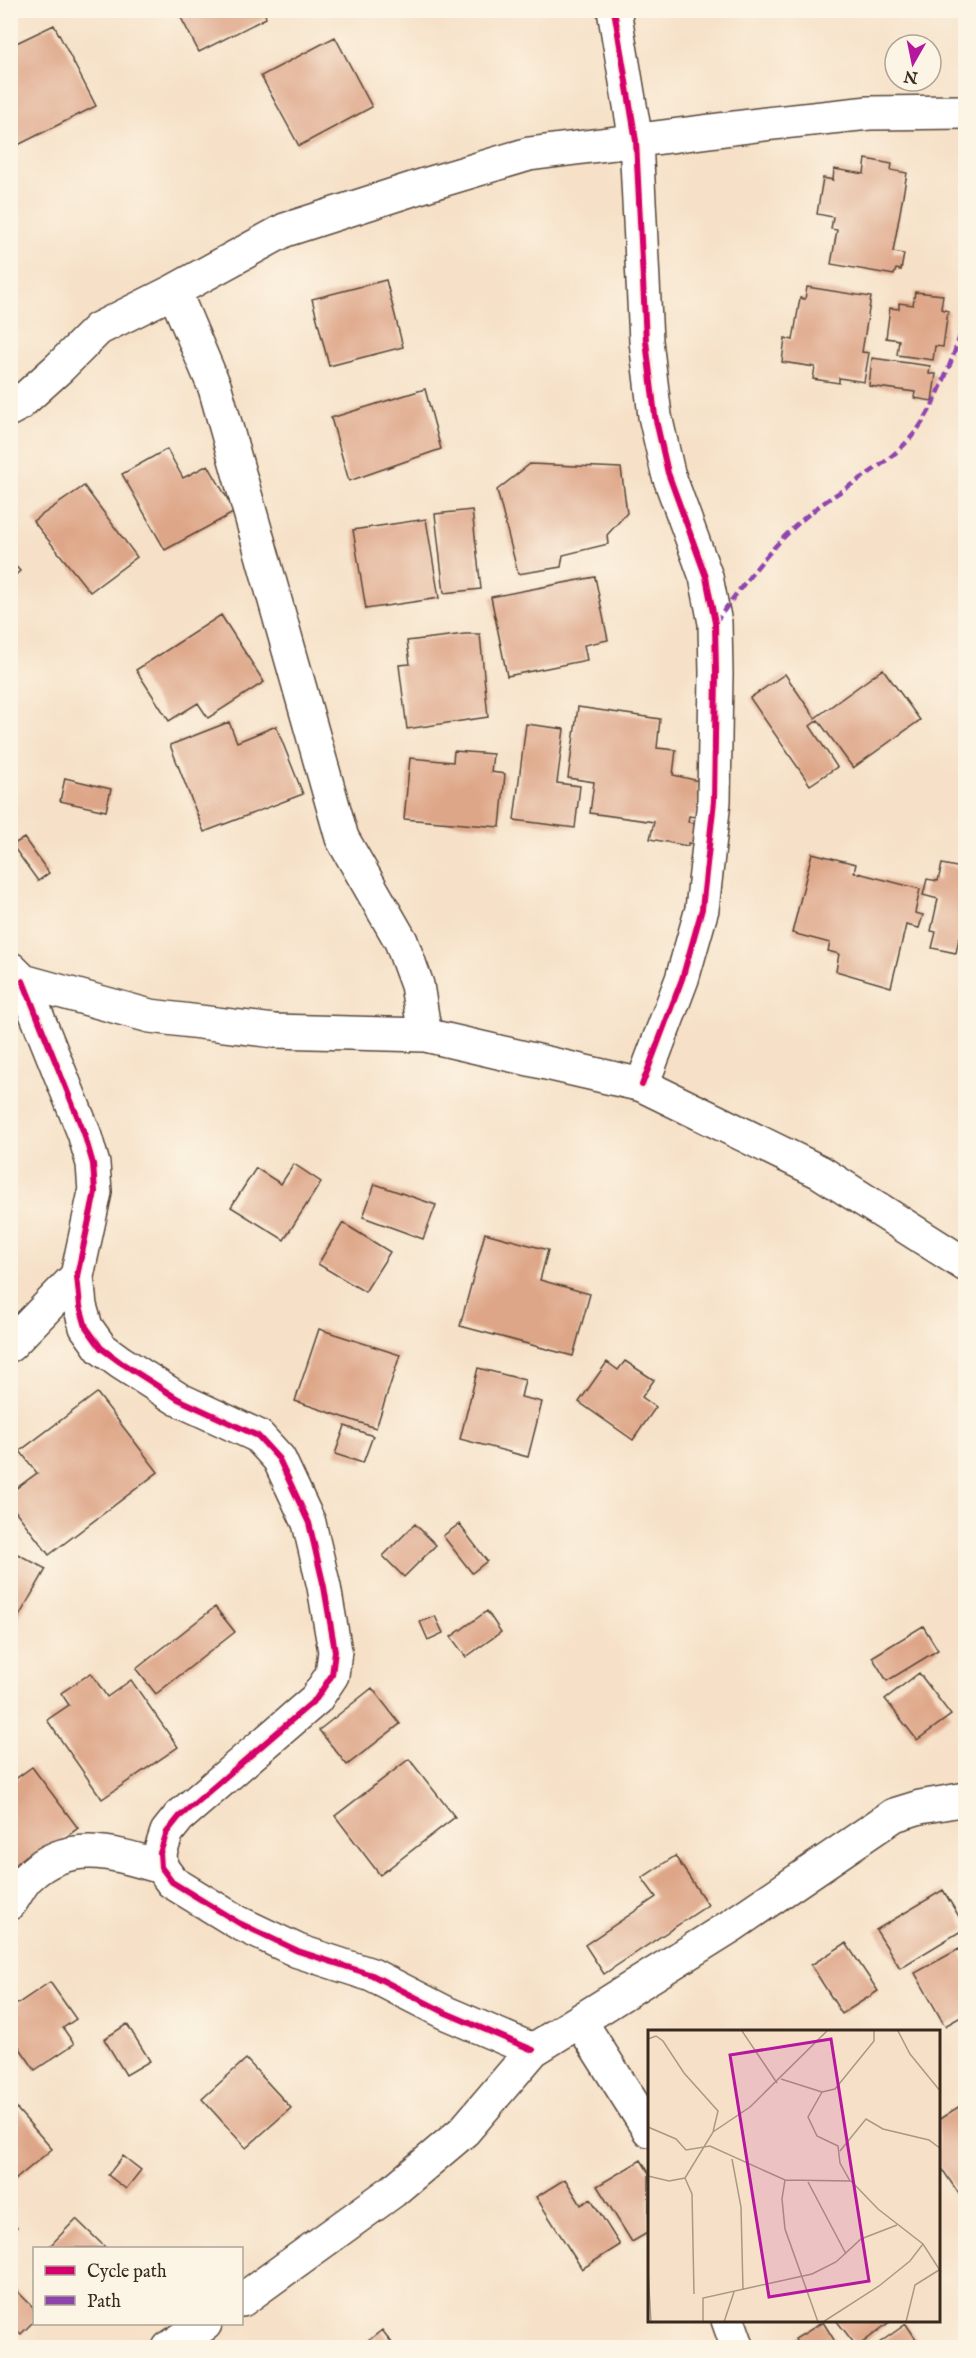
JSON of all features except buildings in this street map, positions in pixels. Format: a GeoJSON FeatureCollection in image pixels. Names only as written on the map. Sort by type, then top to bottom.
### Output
{"type":"FeatureCollection","features":[{"type":"Feature","properties":{"kind":"street"},"geometry":{"type":"LineString","coordinates":[[614,10],[636,141],[646,341],[655,416],[668,472],[706,577],[715,623],[714,801],[702,909],[682,979],[642,1085]]}},
{"type":"Feature","properties":{"kind":"street"},"geometry":{"type":"LineString","coordinates":[[10,409],[51,376],[98,328],[174,291],[285,230],[425,185],[528,154],[869,113],[966,112]]}},
{"type":"Feature","properties":{"kind":"street"},"geometry":{"type":"LineString","coordinates":[[174,291],[215,388],[342,838],[401,941],[417,985],[425,1035]]}},
{"type":"Feature","properties":{"kind":"street"},"geometry":{"type":"LineString","coordinates":[[17,975],[150,1016],[274,1031],[425,1035],[642,1085],[820,1172],[966,1265]]}},
{"type":"Feature","properties":{"kind":"street"},"geometry":{"type":"LineString","coordinates":[[17,975],[84,1132],[93,1164],[94,1192],[77,1276],[80,1306],[86,1327],[101,1348],[178,1399],[258,1436],[279,1459],[309,1523],[324,1587],[334,1651],[332,1675],[316,1699],[173,1825],[167,1832],[160,1853],[161,1867],[172,1882],[239,1923],[298,1951],[372,1975],[446,2013],[533,2050]]}},
{"type":"Feature","properties":{"kind":"street"},"geometry":{"type":"LineString","coordinates":[[10,1345],[77,1276]]}},
{"type":"Feature","properties":{"kind":"street"},"geometry":{"type":"LineString","coordinates":[[243,2299],[393,2191],[464,2131],[533,2050],[731,1926],[894,1815],[920,1807],[966,1799]]}},
{"type":"Feature","properties":{"kind":"street"},"geometry":{"type":"LineString","coordinates":[[10,1903],[28,1877],[55,1858],[85,1850],[115,1853],[161,1867]]}},
{"type":"Feature","properties":{"kind":"street"},"geometry":{"type":"LineString","coordinates":[[580,2021],[648,2128]]}},
{"type":"Feature","properties":{"kind":"street"},"geometry":{"type":"LineString","coordinates":[[729,2322],[738,2348]]}},
{"type":"Feature","properties":{"kind":"street"},"geometry":{"type":"LineString","coordinates":[[169,2348],[204,2325]]}},
{"type":"Feature","properties":{"kind":"marked path"},"geometry":{"type":"LineString","coordinates":[[715,623],[751,575],[791,530],[822,504],[893,455],[913,435],[937,395],[966,318]]}},
{"type":"Feature","properties":{"kind":"cycle path"},"geometry":{"type":"LineString","coordinates":[[614,10],[636,141],[646,341],[655,416],[668,473],[706,577],[715,623],[714,801],[702,909],[682,979],[642,1085]]}},
{"type":"Feature","properties":{"kind":"cycle path"},"geometry":{"type":"LineString","coordinates":[[23,981],[84,1133],[93,1164],[95,1192],[77,1276],[80,1306],[86,1327],[101,1348],[120,1362],[178,1399],[258,1436],[279,1459],[309,1523],[324,1587],[335,1651],[332,1675],[316,1699],[179,1817],[167,1832],[160,1853],[161,1867],[172,1882],[239,1923],[298,1951],[372,1975],[446,2013],[533,2050]]}}]}
